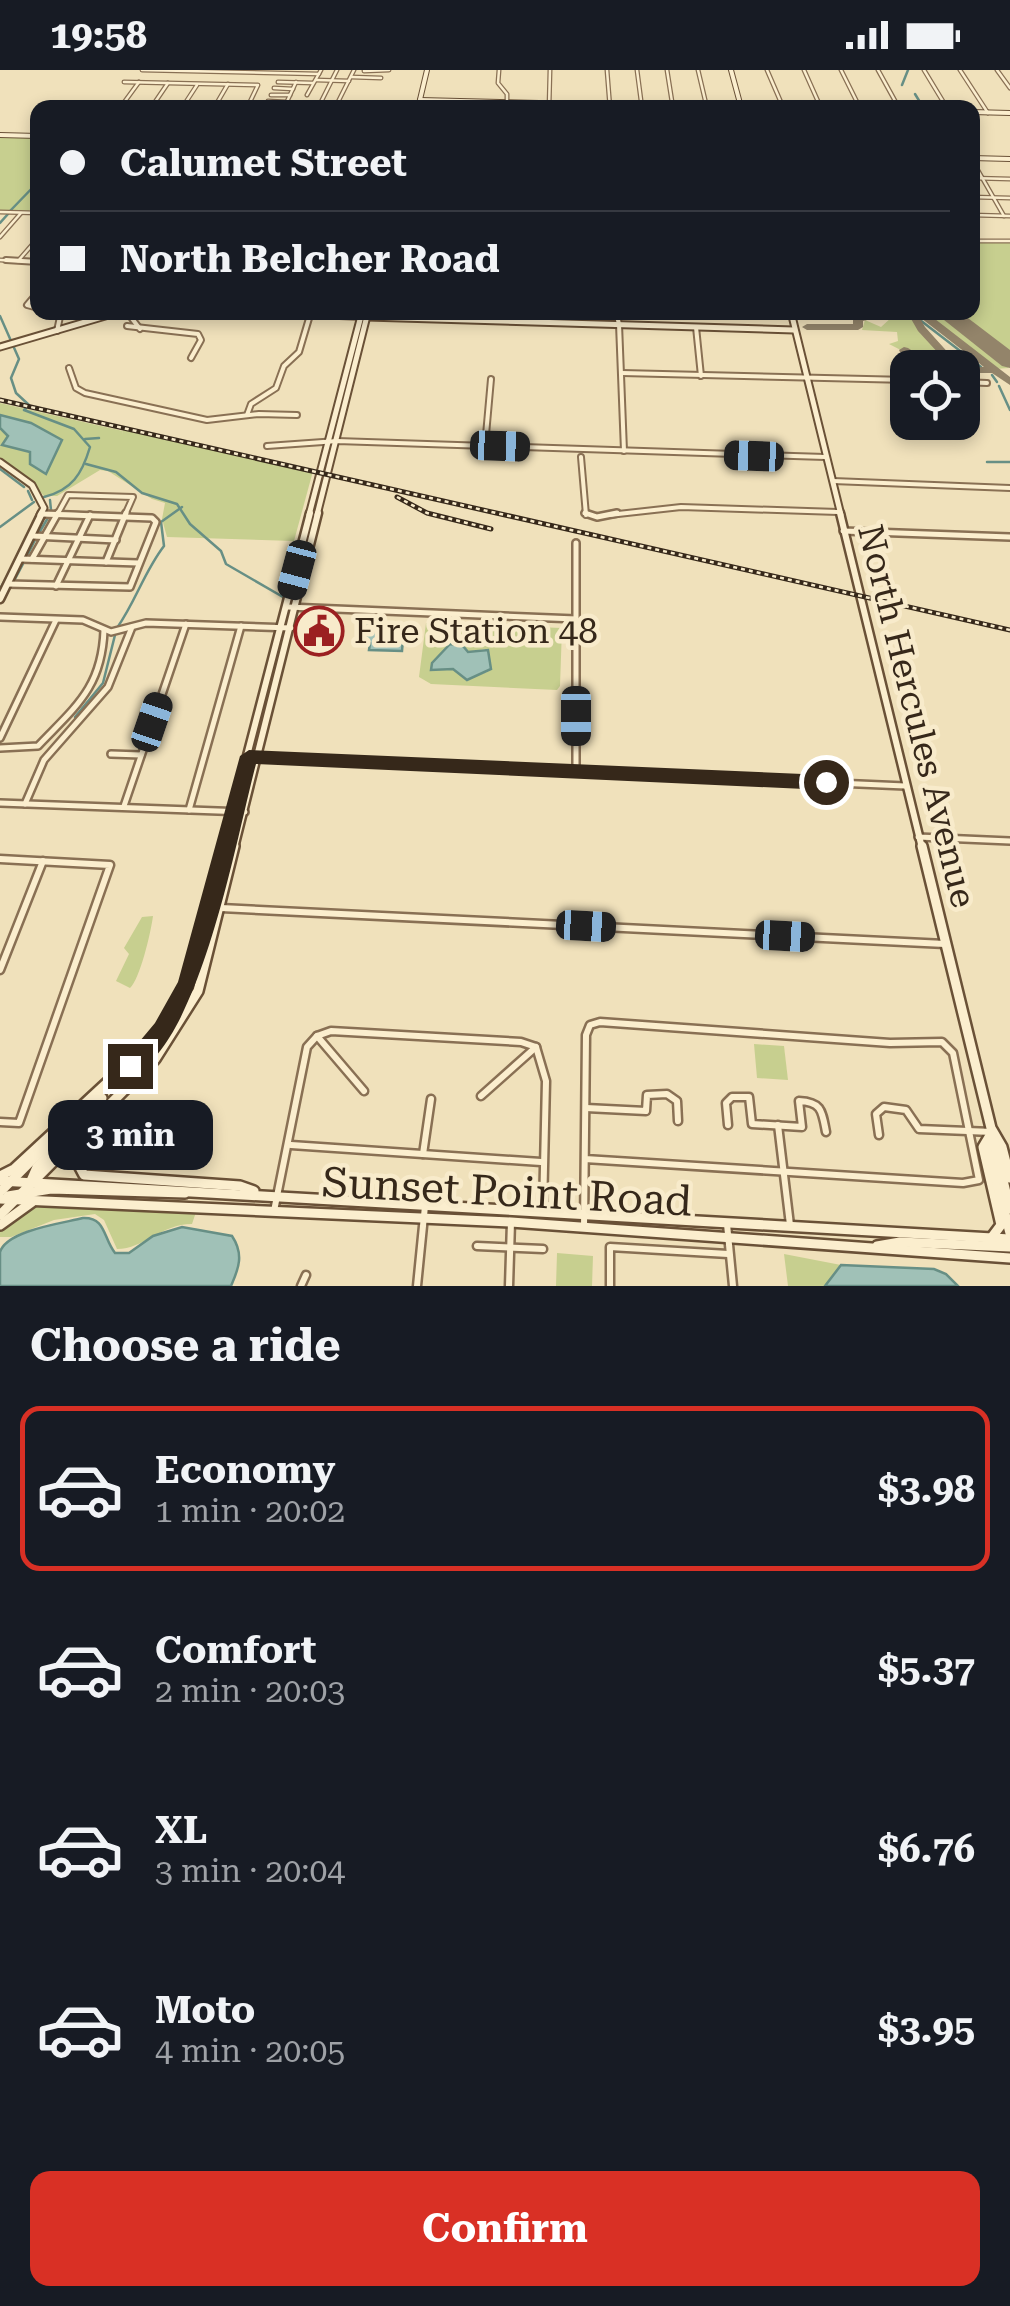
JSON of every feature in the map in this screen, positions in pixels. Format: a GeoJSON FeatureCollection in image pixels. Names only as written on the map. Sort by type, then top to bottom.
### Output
{"type":"FeatureCollection","features":[{"type":"Feature","properties":{"kind":"main road"},"geometry":{"type":"LineString","coordinates":[[420,100],[427,70]]}},
{"type":"Feature","properties":{"kind":"main road"},"geometry":{"type":"LineString","coordinates":[[731,70],[741,100]]}},
{"type":"Feature","properties":{"kind":"main road"},"geometry":{"type":"LineString","coordinates":[[980,112],[1010,113]]}},
{"type":"Feature","properties":{"kind":"main road"},"geometry":{"type":"LineString","coordinates":[[0,136],[30,136]]}},
{"type":"Feature","properties":{"kind":"main road"},"geometry":{"type":"LineString","coordinates":[[980,157],[1010,159]]}},
{"type":"Feature","properties":{"kind":"main road"},"geometry":{"type":"LineString","coordinates":[[0,347],[91,320]]}},
{"type":"Feature","properties":{"kind":"main road"},"geometry":{"type":"LineString","coordinates":[[17,1189],[162,1030],[188,985],[240,812],[364,320]]}},
{"type":"Feature","properties":{"kind":"main road"},"geometry":{"type":"LineString","coordinates":[[507,320],[794,330]]}},
{"type":"Feature","properties":{"kind":"main road","name":"North Hercules Avenue"},"geometry":{"type":"LineString","coordinates":[[792,320],[992,1132],[990,1156],[1005,1240]]}},
{"type":"Feature","properties":{"kind":"main road"},"geometry":{"type":"LineString","coordinates":[[0,462],[32,486],[44,514]]}},
{"type":"Feature","properties":{"kind":"main road"},"geometry":{"type":"LineString","coordinates":[[17,1189],[54,1162],[92,1124],[155,1059],[181,1023],[202,978],[240,812]]}},
{"type":"Feature","properties":{"kind":"main road"},"geometry":{"type":"LineString","coordinates":[[0,1226],[17,1210],[14,1169],[92,1094],[130,1066]]}},
{"type":"Feature","properties":{"kind":"main road"},"geometry":{"type":"LineString","coordinates":[[0,1216],[17,1189],[90,1113],[114,1081]]}},
{"type":"Feature","properties":{"kind":"main road"},"geometry":{"type":"LineString","coordinates":[[92,1124],[76,1151],[76,1164],[84,1175],[240,1186],[264,1194]]}},
{"type":"Feature","properties":{"kind":"main road"},"geometry":{"type":"LineString","coordinates":[[992,1132],[1010,1209]]}},
{"type":"Feature","properties":{"kind":"main road"},"geometry":{"type":"LineString","coordinates":[[866,1248],[900,1242],[1005,1240],[983,1147],[992,1132]]}},
{"type":"Feature","properties":{"kind":"main road","name":"North Hercules Avenue"},"geometry":{"type":"LineString","coordinates":[[992,1132],[1002,1147],[1010,1178]]}},
{"type":"Feature","properties":{"kind":"main road","name":"Sunset Point Road"},"geometry":{"type":"LineString","coordinates":[[17,1189],[161,1196],[201,1191],[264,1194],[1005,1240]]}},
{"type":"Feature","properties":{"kind":"main road","name":"Sunset Point Road"},"geometry":{"type":"LineString","coordinates":[[17,1189],[274,1211],[511,1222],[1010,1258]]}},
{"type":"Feature","properties":{"kind":"street"},"geometry":{"type":"LineString","coordinates":[[142,70],[320,72]]}},
{"type":"Feature","properties":{"kind":"street"},"geometry":{"type":"LineString","coordinates":[[322,100],[337,70]]}},
{"type":"Feature","properties":{"kind":"street"},"geometry":{"type":"LineString","coordinates":[[339,100],[354,70]]}},
{"type":"Feature","properties":{"kind":"street"},"geometry":{"type":"LineString","coordinates":[[499,70],[498,83],[506,100]]}},
{"type":"Feature","properties":{"kind":"street"},"geometry":{"type":"LineString","coordinates":[[549,100],[550,70]]}},
{"type":"Feature","properties":{"kind":"street"},"geometry":{"type":"LineString","coordinates":[[607,70],[610,100]]}},
{"type":"Feature","properties":{"kind":"street"},"geometry":{"type":"LineString","coordinates":[[637,70],[641,100]]}},
{"type":"Feature","properties":{"kind":"street"},"geometry":{"type":"LineString","coordinates":[[667,70],[672,100]]}},
{"type":"Feature","properties":{"kind":"street"},"geometry":{"type":"LineString","coordinates":[[698,70],[704,100]]}},
{"type":"Feature","properties":{"kind":"street"},"geometry":{"type":"LineString","coordinates":[[767,70],[777,100]]}},
{"type":"Feature","properties":{"kind":"street"},"geometry":{"type":"LineString","coordinates":[[804,70],[817,100]]}},
{"type":"Feature","properties":{"kind":"street"},"geometry":{"type":"LineString","coordinates":[[841,70],[856,100]]}},
{"type":"Feature","properties":{"kind":"street"},"geometry":{"type":"LineString","coordinates":[[878,70],[895,100]]}},
{"type":"Feature","properties":{"kind":"street"},"geometry":{"type":"LineString","coordinates":[[924,70],[942,100]]}},
{"type":"Feature","properties":{"kind":"street"},"geometry":{"type":"LineString","coordinates":[[960,70],[980,100]]}},
{"type":"Feature","properties":{"kind":"street"},"geometry":{"type":"LineString","coordinates":[[997,70],[1010,88]]}},
{"type":"Feature","properties":{"kind":"street"},"geometry":{"type":"LineString","coordinates":[[362,77],[364,71],[387,71]]}},
{"type":"Feature","properties":{"kind":"street"},"geometry":{"type":"LineString","coordinates":[[373,78],[376,71]]}},
{"type":"Feature","properties":{"kind":"street"},"geometry":{"type":"LineString","coordinates":[[278,82],[380,79],[387,71]]}},
{"type":"Feature","properties":{"kind":"street"},"geometry":{"type":"LineString","coordinates":[[307,95],[320,72]]}},
{"type":"Feature","properties":{"kind":"street"},"geometry":{"type":"LineString","coordinates":[[124,82],[258,85],[251,100]]}},
{"type":"Feature","properties":{"kind":"street"},"geometry":{"type":"LineString","coordinates":[[126,100],[139,82]]}},
{"type":"Feature","properties":{"kind":"street"},"geometry":{"type":"LineString","coordinates":[[287,100],[296,82]]}},
{"type":"Feature","properties":{"kind":"street"},"geometry":{"type":"LineString","coordinates":[[157,100],[168,83]]}},
{"type":"Feature","properties":{"kind":"street"},"geometry":{"type":"LineString","coordinates":[[187,100],[198,83]]}},
{"type":"Feature","properties":{"kind":"street"},"geometry":{"type":"LineString","coordinates":[[219,100],[228,84]]}},
{"type":"Feature","properties":{"kind":"street"},"geometry":{"type":"LineString","coordinates":[[274,88],[293,89]]}},
{"type":"Feature","properties":{"kind":"street"},"geometry":{"type":"LineString","coordinates":[[271,94],[290,95]]}},
{"type":"Feature","properties":{"kind":"street"},"geometry":{"type":"LineString","coordinates":[[980,101],[988,113]]}},
{"type":"Feature","properties":{"kind":"street"},"geometry":{"type":"LineString","coordinates":[[980,171],[1007,216]]}},
{"type":"Feature","properties":{"kind":"street"},"geometry":{"type":"LineString","coordinates":[[983,178],[1010,179]]}},
{"type":"Feature","properties":{"kind":"street"},"geometry":{"type":"LineString","coordinates":[[980,197],[1010,198]]}},
{"type":"Feature","properties":{"kind":"street"},"geometry":{"type":"LineString","coordinates":[[0,212],[30,212]]}},
{"type":"Feature","properties":{"kind":"street"},"geometry":{"type":"LineString","coordinates":[[0,236],[22,212]]}},
{"type":"Feature","properties":{"kind":"street"},"geometry":{"type":"LineString","coordinates":[[980,215],[1007,216]]}},
{"type":"Feature","properties":{"kind":"street"},"geometry":{"type":"LineString","coordinates":[[980,241],[1010,240]]}},
{"type":"Feature","properties":{"kind":"street"},"geometry":{"type":"LineString","coordinates":[[18,261],[30,247]]}},
{"type":"Feature","properties":{"kind":"street"},"geometry":{"type":"LineString","coordinates":[[0,260],[30,262]]}},
{"type":"Feature","properties":{"kind":"street"},"geometry":{"type":"LineString","coordinates":[[57,330],[59,320]]}},
{"type":"Feature","properties":{"kind":"street"},"geometry":{"type":"LineString","coordinates":[[129,320],[130,326],[140,329],[198,334],[201,340],[191,358]]}},
{"type":"Feature","properties":{"kind":"street"},"geometry":{"type":"LineString","coordinates":[[248,415],[250,404],[276,388],[284,366],[298,354],[308,320]]}},
{"type":"Feature","properties":{"kind":"street"},"geometry":{"type":"LineString","coordinates":[[618,320],[624,451]]}},
{"type":"Feature","properties":{"kind":"street"},"geometry":{"type":"LineString","coordinates":[[696,326],[701,376]]}},
{"type":"Feature","properties":{"kind":"street"},"geometry":{"type":"LineString","coordinates":[[69,368],[76,388],[85,394],[202,420],[297,415]]}},
{"type":"Feature","properties":{"kind":"street"},"geometry":{"type":"LineString","coordinates":[[622,373],[890,379]]}},
{"type":"Feature","properties":{"kind":"street"},"geometry":{"type":"LineString","coordinates":[[485,446],[491,379]]}},
{"type":"Feature","properties":{"kind":"street"},"geometry":{"type":"LineString","coordinates":[[980,383],[987,383]]}},
{"type":"Feature","properties":{"kind":"street"},"geometry":{"type":"LineString","coordinates":[[267,446],[333,442],[824,458]]}},
{"type":"Feature","properties":{"kind":"street"},"geometry":{"type":"LineString","coordinates":[[581,457],[581,480],[587,492],[584,515],[593,518],[604,519],[625,510],[680,508],[838,512]]}},
{"type":"Feature","properties":{"kind":"street"},"geometry":{"type":"LineString","coordinates":[[830,481],[1010,488]]}},
{"type":"Feature","properties":{"kind":"street"},"geometry":{"type":"LineString","coordinates":[[32,559],[68,495],[134,498],[106,562]]}},
{"type":"Feature","properties":{"kind":"street"},"geometry":{"type":"LineString","coordinates":[[0,599],[44,514],[156,519],[130,587],[8,584]]}},
{"type":"Feature","properties":{"kind":"street"},"geometry":{"type":"LineString","coordinates":[[56,586],[90,515]]}},
{"type":"Feature","properties":{"kind":"street"},"geometry":{"type":"LineString","coordinates":[[842,531],[1010,537]]}},
{"type":"Feature","properties":{"kind":"street"},"geometry":{"type":"LineString","coordinates":[[33,536],[116,540]]}},
{"type":"Feature","properties":{"kind":"street"},"geometry":{"type":"LineString","coordinates":[[576,543],[576,772]]}},
{"type":"Feature","properties":{"kind":"street"},"geometry":{"type":"LineString","coordinates":[[21,558],[138,563]]}},
{"type":"Feature","properties":{"kind":"street"},"geometry":{"type":"LineString","coordinates":[[292,608],[576,618]]}},
{"type":"Feature","properties":{"kind":"street"},"geometry":{"type":"LineString","coordinates":[[0,618],[90,622],[104,630],[146,623],[286,628]]}},
{"type":"Feature","properties":{"kind":"street"},"geometry":{"type":"LineString","coordinates":[[0,738],[56,620]]}},
{"type":"Feature","properties":{"kind":"street"},"geometry":{"type":"LineString","coordinates":[[124,807],[186,624]]}},
{"type":"Feature","properties":{"kind":"street"},"geometry":{"type":"LineString","coordinates":[[189,810],[241,626]]}},
{"type":"Feature","properties":{"kind":"street"},"geometry":{"type":"LineString","coordinates":[[25,804],[44,760],[108,687],[132,627]]}},
{"type":"Feature","properties":{"kind":"street"},"geometry":{"type":"LineString","coordinates":[[0,748],[30,748],[45,742],[91,690],[103,658],[104,630]]}},
{"type":"Feature","properties":{"kind":"street"},"geometry":{"type":"LineString","coordinates":[[112,754],[141,756]]}},
{"type":"Feature","properties":{"kind":"street"},"geometry":{"type":"LineString","coordinates":[[254,757],[905,786]]}},
{"type":"Feature","properties":{"kind":"street"},"geometry":{"type":"LineString","coordinates":[[0,803],[240,812]]}},
{"type":"Feature","properties":{"kind":"street"},"geometry":{"type":"LineString","coordinates":[[918,837],[1010,842]]}},
{"type":"Feature","properties":{"kind":"street"},"geometry":{"type":"LineString","coordinates":[[0,860],[110,865],[19,1123],[0,1122]]}},
{"type":"Feature","properties":{"kind":"street"},"geometry":{"type":"LineString","coordinates":[[0,970],[42,862]]}},
{"type":"Feature","properties":{"kind":"street"},"geometry":{"type":"LineString","coordinates":[[221,908],[945,944]]}},
{"type":"Feature","properties":{"kind":"street"},"geometry":{"type":"LineString","coordinates":[[584,1227],[586,1035],[590,1026],[600,1022],[880,1042],[942,1042],[953,1052],[980,1180],[974,1183],[585,1159]]}},
{"type":"Feature","properties":{"kind":"street"},"geometry":{"type":"LineString","coordinates":[[274,1211],[307,1047],[316,1036],[331,1031],[521,1042],[536,1048],[546,1081],[541,1162],[543,1210]]}},
{"type":"Feature","properties":{"kind":"street"},"geometry":{"type":"LineString","coordinates":[[316,1036],[364,1091]]}},
{"type":"Feature","properties":{"kind":"street"},"geometry":{"type":"LineString","coordinates":[[481,1096],[536,1048]]}},
{"type":"Feature","properties":{"kind":"street"},"geometry":{"type":"LineString","coordinates":[[586,1108],[646,1110],[647,1095],[667,1094],[677,1101],[678,1121]]}},
{"type":"Feature","properties":{"kind":"street"},"geometry":{"type":"LineString","coordinates":[[728,1125],[726,1103],[732,1096],[749,1098],[752,1124],[778,1126],[802,1127],[798,1101],[815,1102],[822,1108],[826,1132]]}},
{"type":"Feature","properties":{"kind":"street"},"geometry":{"type":"LineString","coordinates":[[423,1154],[431,1099]]}},
{"type":"Feature","properties":{"kind":"street"},"geometry":{"type":"LineString","coordinates":[[879,1135],[876,1114],[884,1107],[906,1110],[919,1128],[992,1132]]}},
{"type":"Feature","properties":{"kind":"street"},"geometry":{"type":"LineString","coordinates":[[778,1126],[790,1225]]}},
{"type":"Feature","properties":{"kind":"street"},"geometry":{"type":"LineString","coordinates":[[290,1144],[541,1162]]}},
{"type":"Feature","properties":{"kind":"street"},"geometry":{"type":"LineString","coordinates":[[417,1286],[425,1204]]}},
{"type":"Feature","properties":{"kind":"street"},"geometry":{"type":"LineString","coordinates":[[727,1221],[732,1286]]}},
{"type":"Feature","properties":{"kind":"street"},"geometry":{"type":"LineString","coordinates":[[509,1286],[511,1222]]}},
{"type":"Feature","properties":{"kind":"street"},"geometry":{"type":"LineString","coordinates":[[477,1246],[543,1249]]}},
{"type":"Feature","properties":{"kind":"street"},"geometry":{"type":"LineString","coordinates":[[610,1286],[610,1247],[728,1254]]}},
{"type":"Feature","properties":{"kind":"street"},"geometry":{"type":"LineString","coordinates":[[300,1286],[306,1274]]}},
{"type":"Feature","properties":{"kind":"green space"},"geometry":{"type":"Polygon","coordinates":[[[0,137],[30,137],[30,210],[0,211],[0,137]]]}},
{"type":"Feature","properties":{"kind":"green space"},"geometry":{"type":"Polygon","coordinates":[[[1010,241],[1010,356],[961,320],[980,320],[980,242],[1010,241]]]}},
{"type":"Feature","properties":{"kind":"green space"},"geometry":{"type":"Polygon","coordinates":[[[865,320],[881,327],[889,320],[913,320],[921,334],[942,350],[901,350],[889,344],[898,341],[897,332],[862,330],[865,320]]]}},
{"type":"Feature","properties":{"kind":"green space"},"geometry":{"type":"Polygon","coordinates":[[[931,320],[947,320],[1009,368],[995,369],[980,358],[980,350],[970,350],[931,320]]]}},
{"type":"Feature","properties":{"kind":"green space"},"geometry":{"type":"Polygon","coordinates":[[[0,403],[313,471],[294,541],[167,537],[162,519],[165,503],[108,471],[100,470],[57,496],[44,496],[30,480],[0,459],[0,403]]]}},
{"type":"Feature","properties":{"kind":"green space"},"geometry":{"type":"Polygon","coordinates":[[[426,623],[562,628],[557,690],[431,684],[419,677],[426,623]],[[457,644],[432,664],[453,669],[466,680],[487,672],[485,649],[468,652],[457,644]]]}},
{"type":"Feature","properties":{"kind":"green space"},"geometry":{"type":"Polygon","coordinates":[[[153,916],[141,965],[130,988],[116,981],[129,954],[124,948],[142,917],[153,916]]]}},
{"type":"Feature","properties":{"kind":"green space"},"geometry":{"type":"Polygon","coordinates":[[[754,1044],[784,1046],[788,1080],[757,1078],[754,1044]]]}},
{"type":"Feature","properties":{"kind":"green space"},"geometry":{"type":"Polygon","coordinates":[[[37,1204],[196,1212],[192,1224],[171,1228],[127,1248],[117,1249],[104,1220],[95,1214],[54,1220],[11,1237],[0,1237],[0,1230],[18,1213],[37,1204]]]}},
{"type":"Feature","properties":{"kind":"green space"},"geometry":{"type":"Polygon","coordinates":[[[557,1253],[593,1256],[592,1286],[556,1286],[557,1253]]]}},
{"type":"Feature","properties":{"kind":"green space"},"geometry":{"type":"Polygon","coordinates":[[[784,1254],[841,1265],[825,1286],[788,1286],[784,1254]]]}},
{"type":"Feature","properties":{"kind":"water"},"geometry":{"type":"Polygon","coordinates":[[[0,415],[31,423],[62,440],[46,474],[30,464],[30,452],[2,445],[8,436],[0,428],[0,415]]]}},
{"type":"Feature","properties":{"kind":"water"},"geometry":{"type":"Polygon","coordinates":[[[364,623],[404,627],[402,651],[369,650],[370,643],[358,639],[364,623]]]}},
{"type":"Feature","properties":{"kind":"water"},"geometry":{"type":"Polygon","coordinates":[[[450,644],[463,646],[468,652],[488,650],[491,669],[467,680],[453,669],[431,670],[432,663],[450,644]]]}},
{"type":"Feature","properties":{"kind":"water"},"geometry":{"type":"Polygon","coordinates":[[[83,1218],[100,1225],[115,1253],[129,1253],[153,1236],[182,1227],[232,1236],[239,1261],[231,1286],[0,1286],[0,1252],[5,1244],[24,1233],[83,1218]]]}},
{"type":"Feature","properties":{"kind":"water"},"geometry":{"type":"Polygon","coordinates":[[[841,1265],[934,1269],[958,1286],[825,1286],[841,1265]]]}},
{"type":"Feature","properties":{"kind":"waterway"},"geometry":{"type":"LineString","coordinates":[[902,85],[908,70]]}},
{"type":"Feature","properties":{"kind":"waterway"},"geometry":{"type":"LineString","coordinates":[[915,94],[919,100]]}},
{"type":"Feature","properties":{"kind":"waterway"},"geometry":{"type":"LineString","coordinates":[[10,211],[30,190]]}},
{"type":"Feature","properties":{"kind":"waterway"},"geometry":{"type":"LineString","coordinates":[[0,223],[8,214]]}},
{"type":"Feature","properties":{"kind":"waterway"},"geometry":{"type":"LineString","coordinates":[[0,316],[19,359],[11,378],[16,393],[29,405],[24,410],[74,429],[90,447],[74,479],[62,490],[44,497]]}},
{"type":"Feature","properties":{"kind":"waterway"},"geometry":{"type":"LineString","coordinates":[[920,320],[981,367]]}},
{"type":"Feature","properties":{"kind":"waterway"},"geometry":{"type":"LineString","coordinates":[[992,375],[997,382]]}},
{"type":"Feature","properties":{"kind":"waterway"},"geometry":{"type":"LineString","coordinates":[[999,386],[1010,410]]}},
{"type":"Feature","properties":{"kind":"waterway"},"geometry":{"type":"LineString","coordinates":[[85,439],[99,438]]}},
{"type":"Feature","properties":{"kind":"waterway"},"geometry":{"type":"LineString","coordinates":[[987,462],[1010,462]]}},
{"type":"Feature","properties":{"kind":"waterway"},"geometry":{"type":"LineString","coordinates":[[86,464],[116,472],[142,493],[177,504],[180,508]]}},
{"type":"Feature","properties":{"kind":"waterway"},"geometry":{"type":"LineString","coordinates":[[0,469],[24,487]]}},
{"type":"Feature","properties":{"kind":"waterway"},"geometry":{"type":"LineString","coordinates":[[28,491],[32,500]]}},
{"type":"Feature","properties":{"kind":"waterway"},"geometry":{"type":"LineString","coordinates":[[50,500],[51,510]]}},
{"type":"Feature","properties":{"kind":"waterway"},"geometry":{"type":"LineString","coordinates":[[0,527],[34,502]]}},
{"type":"Feature","properties":{"kind":"waterway"},"geometry":{"type":"LineString","coordinates":[[117,628],[164,546],[161,522],[180,508]]}},
{"type":"Feature","properties":{"kind":"waterway"},"geometry":{"type":"LineString","coordinates":[[180,508],[190,524],[221,551],[226,564],[283,597]]}},
{"type":"Feature","properties":{"kind":"waterway"},"geometry":{"type":"LineString","coordinates":[[39,533],[49,516]]}},
{"type":"Feature","properties":{"kind":"waterway"},"geometry":{"type":"LineString","coordinates":[[27,556],[36,538]]}},
{"type":"Feature","properties":{"kind":"waterway"},"geometry":{"type":"LineString","coordinates":[[15,579],[24,562]]}},
{"type":"Feature","properties":{"kind":"waterway"},"geometry":{"type":"LineString","coordinates":[[0,589],[10,571]]}},
{"type":"Feature","properties":{"kind":"waterway"},"geometry":{"type":"LineString","coordinates":[[305,614],[328,615]]}},
{"type":"Feature","properties":{"kind":"waterway"},"geometry":{"type":"LineString","coordinates":[[75,717],[103,683],[115,635]]}},
{"type":"Feature","properties":{"kind":"taxiway"},"geometry":{"type":"LineString","coordinates":[[807,327],[858,327],[858,320]]}},
{"type":"Feature","properties":{"kind":"taxiway"},"geometry":{"type":"LineString","coordinates":[[916,320],[942,350]]}},
{"type":"Feature","properties":{"kind":"taxiway"},"geometry":{"type":"LineString","coordinates":[[929,320],[994,370]]}},
{"type":"Feature","properties":{"kind":"taxiway"},"geometry":{"type":"LineString","coordinates":[[980,370],[994,370]]}},
{"type":"Feature","properties":{"kind":"taxiway"},"geometry":{"type":"LineString","coordinates":[[994,370],[1010,382]]}},
{"type":"Feature","properties":{"kind":"runway"},"geometry":{"type":"LineString","coordinates":[[956,320],[1010,361]]}},
{"type":"Feature","properties":{"kind":"railway"},"geometry":{"type":"LineString","coordinates":[[0,400],[1010,630]]}},
{"type":"Feature","properties":{"kind":"railway"},"geometry":{"type":"LineString","coordinates":[[397,497],[427,513],[491,529]]}},
{"type":"Feature","properties":{"kind":"place","name":"Fire Station 48"},"geometry":{"type":"Point","coordinates":[319,631]}},
{"type":"Feature","properties":{"kind":"route"},"geometry":{"type":"LineString","coordinates":[[130,1066],[162,1030],[188,985],[249,756],[826,782]]}}]}
